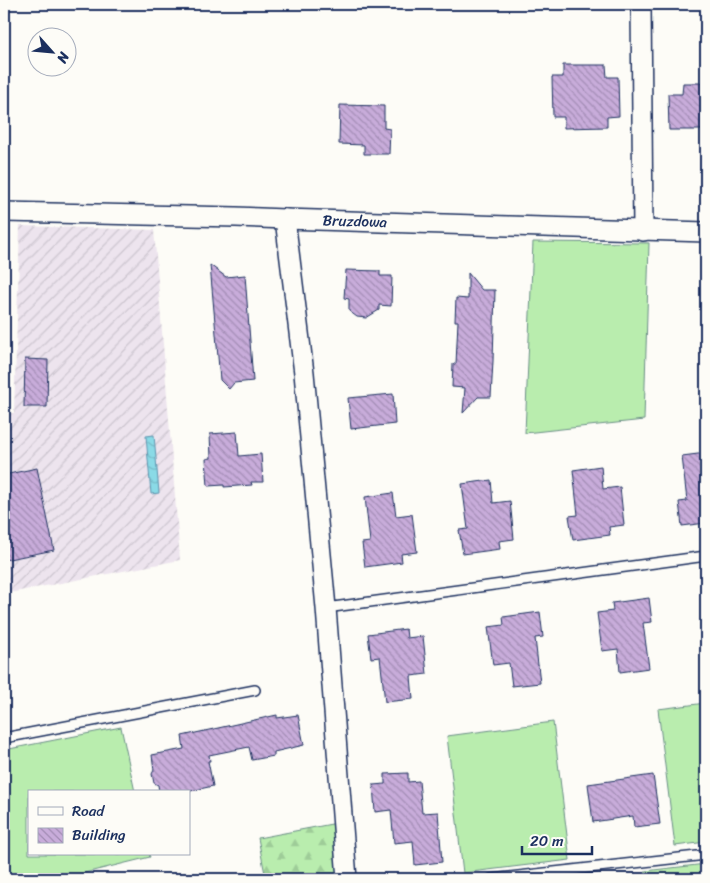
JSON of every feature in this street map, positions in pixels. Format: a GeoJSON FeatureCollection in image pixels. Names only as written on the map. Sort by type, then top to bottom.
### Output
{"type":"FeatureCollection","features":[{"type":"Feature","properties":{"kind":"street"},"geometry":{"type":"LineString","coordinates":[[641,4],[643,230]]}},
{"type":"Feature","properties":{"kind":"street","name":"Bruzdowa"},"geometry":{"type":"LineString","coordinates":[[4,212],[236,216],[706,232]]}},
{"type":"Feature","properties":{"kind":"street"},"geometry":{"type":"LineString","coordinates":[[285,219],[304,373],[326,608],[347,879]]}},
{"type":"Feature","properties":{"kind":"lane"},"geometry":{"type":"LineString","coordinates":[[326,608],[706,556]]}},
{"type":"Feature","properties":{"kind":"lane"},"geometry":{"type":"LineString","coordinates":[[4,738],[255,690]]}},
{"type":"Feature","properties":{"kind":"lane"},"geometry":{"type":"LineString","coordinates":[[491,879],[706,854]]}},
{"type":"Feature","properties":{"kind":"shaded area"},"geometry":{"type":"Polygon","coordinates":[[[20,226],[154,230],[180,560],[4,594],[4,414],[14,413],[20,226]]]}},
{"type":"Feature","properties":{"kind":"green space"},"geometry":{"type":"Polygon","coordinates":[[[533,242],[649,243],[644,420],[525,433],[533,242]]]}},
{"type":"Feature","properties":{"kind":"green space"},"geometry":{"type":"Polygon","coordinates":[[[706,703],[706,842],[675,846],[658,709],[706,703]]]}},
{"type":"Feature","properties":{"kind":"green space"},"geometry":{"type":"Polygon","coordinates":[[[553,722],[570,860],[463,873],[447,736],[553,722]]]}},
{"type":"Feature","properties":{"kind":"green space"},"geometry":{"type":"Polygon","coordinates":[[[121,727],[135,790],[28,790],[28,856],[150,857],[60,879],[4,879],[4,750],[121,727]]]}},
{"type":"Feature","properties":{"kind":"green space"},"geometry":{"type":"Polygon","coordinates":[[[337,823],[341,879],[266,879],[258,838],[337,823]]]}},
{"type":"Feature","properties":{"kind":"green space"},"geometry":{"type":"Polygon","coordinates":[[[706,864],[706,879],[646,879],[645,871],[706,864]]]}},
{"type":"Feature","properties":{"kind":"water"},"geometry":{"type":"Polygon","coordinates":[[[154,435],[159,493],[151,494],[146,436],[154,435]]]}},
{"type":"Feature","properties":{"kind":"building"},"geometry":{"type":"Polygon","coordinates":[[[563,65],[606,65],[607,77],[618,77],[619,116],[607,117],[607,127],[564,128],[564,117],[553,117],[552,77],[563,77],[563,65]]]}},
{"type":"Feature","properties":{"kind":"building"},"geometry":{"type":"Polygon","coordinates":[[[683,83],[706,83],[706,130],[669,130],[668,94],[682,94],[683,83]]]}},
{"type":"Feature","properties":{"kind":"building"},"geometry":{"type":"Polygon","coordinates":[[[340,105],[384,106],[384,128],[390,129],[389,154],[364,154],[364,145],[339,144],[340,105]]]}},
{"type":"Feature","properties":{"kind":"building"},"geometry":{"type":"Polygon","coordinates":[[[210,265],[226,277],[245,275],[253,381],[234,383],[229,389],[220,380],[210,265]]]}},
{"type":"Feature","properties":{"kind":"building"},"geometry":{"type":"Polygon","coordinates":[[[346,270],[380,271],[380,276],[392,276],[391,306],[379,305],[379,310],[366,318],[357,317],[349,311],[349,299],[344,298],[346,270]]]}},
{"type":"Feature","properties":{"kind":"building"},"geometry":{"type":"Polygon","coordinates":[[[468,273],[482,290],[495,290],[493,361],[491,397],[478,397],[463,413],[465,388],[452,387],[453,364],[456,364],[458,321],[455,321],[456,298],[468,299],[468,273]]]}},
{"type":"Feature","properties":{"kind":"building"},"geometry":{"type":"Polygon","coordinates":[[[25,359],[48,360],[47,407],[24,407],[25,359]]]}},
{"type":"Feature","properties":{"kind":"building"},"geometry":{"type":"Polygon","coordinates":[[[393,394],[395,424],[351,429],[348,398],[393,394]]]}},
{"type":"Feature","properties":{"kind":"building"},"geometry":{"type":"Polygon","coordinates":[[[237,432],[239,456],[261,454],[263,482],[251,482],[252,485],[208,486],[206,459],[211,458],[210,434],[237,432]]]}},
{"type":"Feature","properties":{"kind":"building"},"geometry":{"type":"Polygon","coordinates":[[[706,453],[706,523],[682,526],[679,502],[687,501],[682,456],[706,453]]]}},
{"type":"Feature","properties":{"kind":"building"},"geometry":{"type":"Polygon","coordinates":[[[601,466],[603,489],[620,487],[624,525],[609,527],[610,535],[573,540],[569,516],[578,515],[573,470],[601,466]]]}},
{"type":"Feature","properties":{"kind":"building"},"geometry":{"type":"Polygon","coordinates":[[[37,468],[54,550],[4,560],[4,475],[37,468]]]}},
{"type":"Feature","properties":{"kind":"building"},"geometry":{"type":"Polygon","coordinates":[[[491,480],[493,503],[510,501],[514,539],[499,541],[500,549],[463,554],[459,530],[468,529],[462,484],[491,480]]]}},
{"type":"Feature","properties":{"kind":"building"},"geometry":{"type":"Polygon","coordinates":[[[393,493],[396,516],[412,514],[417,552],[401,554],[402,562],[365,567],[362,543],[370,542],[365,497],[393,493]]]}},
{"type":"Feature","properties":{"kind":"building"},"geometry":{"type":"Polygon","coordinates":[[[649,598],[652,622],[643,623],[649,668],[620,672],[618,649],[602,651],[597,613],[613,611],[612,603],[649,598]]]}},
{"type":"Feature","properties":{"kind":"building"},"geometry":{"type":"Polygon","coordinates":[[[540,612],[543,637],[535,638],[540,683],[512,686],[509,663],[493,665],[488,627],[504,625],[503,617],[540,612]]]}},
{"type":"Feature","properties":{"kind":"building"},"geometry":{"type":"Polygon","coordinates":[[[406,629],[407,638],[423,636],[427,674],[411,676],[413,699],[385,702],[380,657],[371,658],[368,634],[406,629]]]}},
{"type":"Feature","properties":{"kind":"building"},"geometry":{"type":"Polygon","coordinates":[[[277,715],[277,718],[298,715],[304,745],[274,752],[274,756],[252,760],[249,747],[209,755],[210,761],[208,761],[213,786],[190,791],[159,790],[158,785],[154,783],[152,774],[154,770],[152,755],[184,749],[182,736],[277,715]]]}},
{"type":"Feature","properties":{"kind":"building"},"geometry":{"type":"Polygon","coordinates":[[[408,773],[408,782],[419,781],[422,813],[438,812],[442,862],[415,865],[413,841],[394,843],[391,810],[375,812],[373,785],[385,784],[385,774],[408,773]]]}},
{"type":"Feature","properties":{"kind":"building"},"geometry":{"type":"Polygon","coordinates":[[[653,775],[660,824],[634,827],[633,816],[593,822],[588,784],[653,775]]]}}]}
